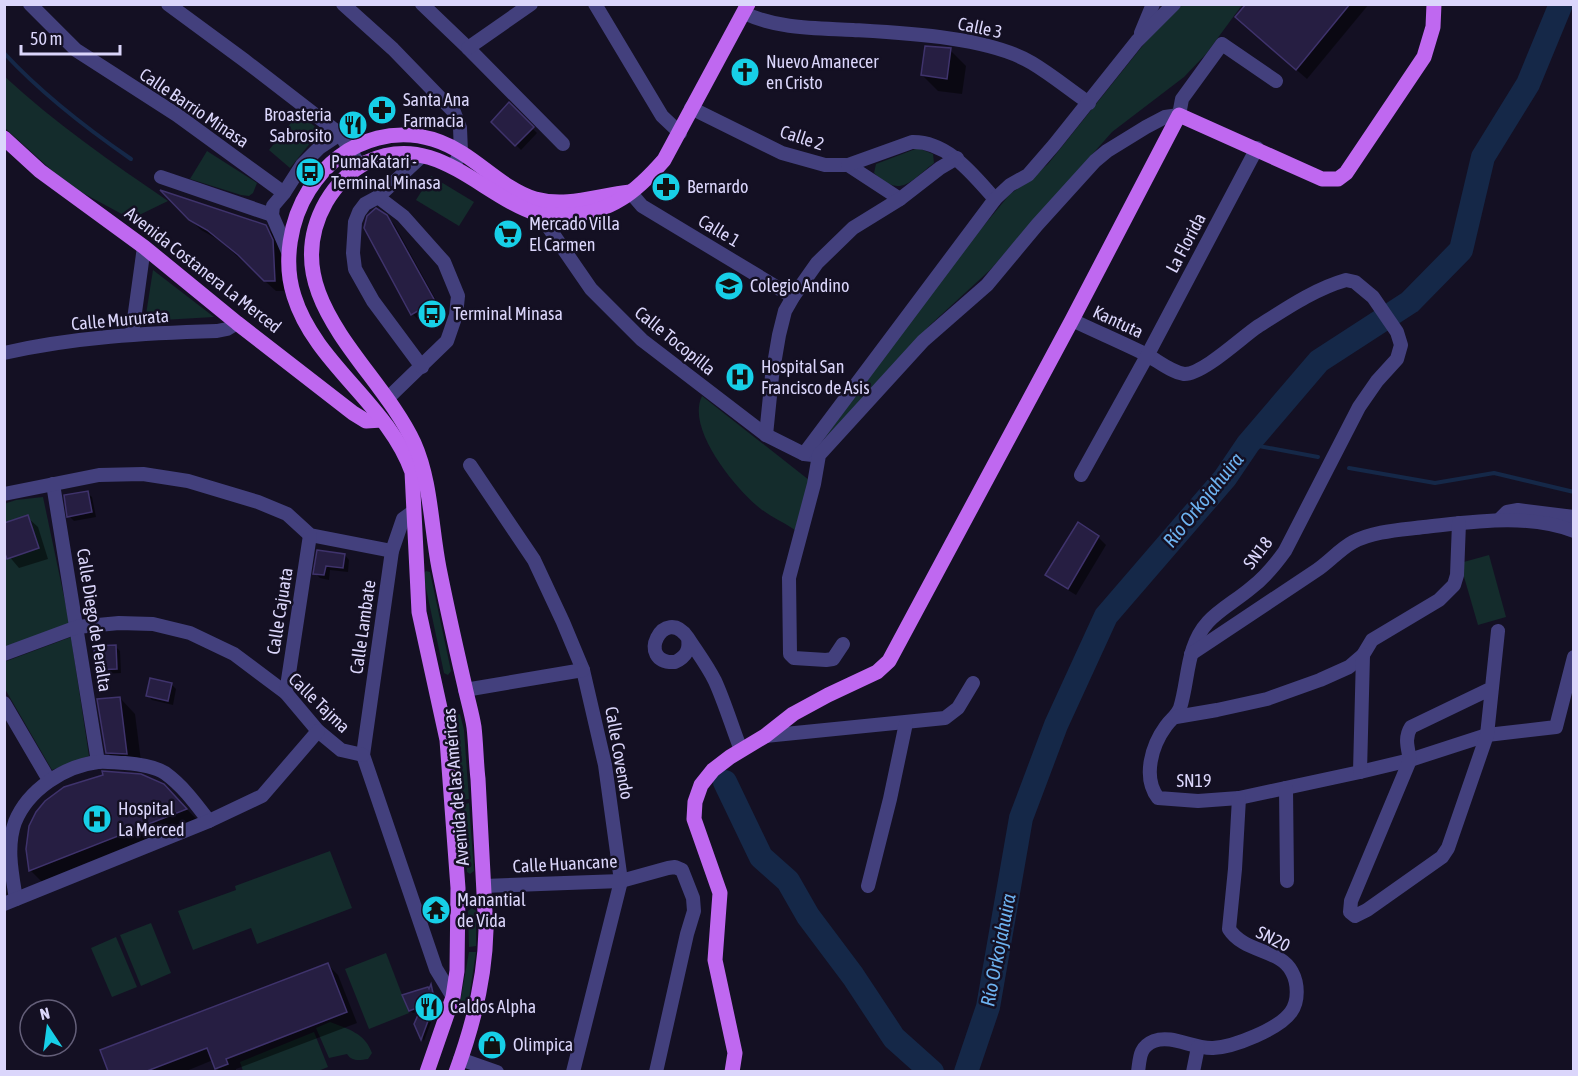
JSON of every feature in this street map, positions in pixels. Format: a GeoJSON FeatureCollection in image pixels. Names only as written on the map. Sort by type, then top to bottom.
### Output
{"type":"FeatureCollection","features":[{"type":"Feature","properties":{"kind":"main road"},"geometry":{"type":"LineString","coordinates":[[732,1071],[735,1053],[715,960],[720,893],[694,819],[695,802],[701,785],[713,770],[765,736],[793,714],[877,672],[889,661],[1179,115],[1322,179],[1338,178],[1346,173],[1424,57],[1433,27],[1434,4]]}},
{"type":"Feature","properties":{"kind":"main road"},"geometry":{"type":"LineString","coordinates":[[540,215],[583,214],[600,210],[613,205],[649,177],[664,160],[680,133],[691,108],[746,9]]}},
{"type":"Feature","properties":{"kind":"main road"},"geometry":{"type":"LineString","coordinates":[[349,148],[375,138],[398,135],[426,138],[461,152],[506,184],[534,198],[555,202],[577,202],[608,194],[630,192]]}},
{"type":"Feature","properties":{"kind":"main road","name":"Avenida Costanera La Merced"},"geometry":{"type":"LineString","coordinates":[[4,138],[40,171],[144,246],[237,323],[353,413],[366,421],[382,420]]}},
{"type":"Feature","properties":{"kind":"main road"},"geometry":{"type":"LineString","coordinates":[[422,156],[426,138]]}},
{"type":"Feature","properties":{"kind":"main road","name":"Avenida de las Américas"},"geometry":{"type":"LineString","coordinates":[[349,148],[315,181],[305,197],[292,231],[289,254],[294,294],[303,319],[316,339],[382,420],[404,454],[412,472],[439,567],[474,727],[486,930],[484,968],[477,1009],[458,1065]]}},
{"type":"Feature","properties":{"kind":"main road","name":"Avenida de las Américas"},"geometry":{"type":"LineString","coordinates":[[427,1071],[453,997],[458,971],[458,888],[447,740],[419,612],[421,463],[413,441],[387,399],[327,314],[312,276],[312,238],[317,219],[338,184],[360,166],[378,157],[400,154],[422,156],[453,166],[540,215]]}},
{"type":"Feature","properties":{"kind":"main road"},"geometry":{"type":"LineString","coordinates":[[359,392],[375,399],[387,399]]}},
{"type":"Feature","properties":{"kind":"main road"},"geometry":{"type":"LineString","coordinates":[[438,696],[465,690]]}},
{"type":"Feature","properties":{"kind":"main road"},"geometry":{"type":"LineString","coordinates":[[458,888],[484,886]]}},
{"type":"Feature","properties":{"kind":"main road"},"geometry":{"type":"LineString","coordinates":[[435,1050],[458,1065]]}},
{"type":"Feature","properties":{"kind":"street","name":"Calle Barrio Minasa"},"geometry":{"type":"LineString","coordinates":[[30,4],[76,50],[177,115],[284,193]]}},
{"type":"Feature","properties":{"kind":"street"},"geometry":{"type":"LineString","coordinates":[[168,4],[340,134],[360,166]]}},
{"type":"Feature","properties":{"kind":"street"},"geometry":{"type":"LineString","coordinates":[[343,4],[393,49],[454,112],[460,128],[461,152],[453,166]]}},
{"type":"Feature","properties":{"kind":"street"},"geometry":{"type":"LineString","coordinates":[[422,4],[563,144]]}},
{"type":"Feature","properties":{"kind":"street"},"geometry":{"type":"LineString","coordinates":[[468,48],[531,4]]}},
{"type":"Feature","properties":{"kind":"street"},"geometry":{"type":"LineString","coordinates":[[595,4],[662,116],[680,133]]}},
{"type":"Feature","properties":{"kind":"street"},"geometry":{"type":"LineString","coordinates":[[1137,41],[1153,4]]}},
{"type":"Feature","properties":{"kind":"street"},"geometry":{"type":"LineString","coordinates":[[804,454],[995,199],[1010,185],[1028,174],[1089,103],[1137,41],[1174,4]]}},
{"type":"Feature","properties":{"kind":"street","name":"Calle 3"},"geometry":{"type":"LineString","coordinates":[[746,9],[759,20],[783,25],[885,32],[986,44],[1031,62],[1089,103]]}},
{"type":"Feature","properties":{"kind":"street"},"geometry":{"type":"LineString","coordinates":[[843,644],[832,658],[826,660],[794,658],[790,654],[789,578],[814,484],[819,455],[923,341],[987,285],[1095,161],[1146,127],[1165,117],[1179,115],[1182,99],[1222,44],[1276,81]]}},
{"type":"Feature","properties":{"kind":"street","name":"Calle 2"},"geometry":{"type":"LineString","coordinates":[[691,108],[782,153],[825,165],[848,165],[900,199]]}},
{"type":"Feature","properties":{"kind":"street"},"geometry":{"type":"LineString","coordinates":[[289,254],[272,215],[273,206],[302,165],[319,148],[340,134]]}},
{"type":"Feature","properties":{"kind":"street"},"geometry":{"type":"LineString","coordinates":[[848,165],[912,142],[921,141],[957,158],[995,199]]}},
{"type":"Feature","properties":{"kind":"street","name":"La Florida"},"geometry":{"type":"LineString","coordinates":[[1082,475],[1257,148]]}},
{"type":"Feature","properties":{"kind":"street"},"geometry":{"type":"LineString","coordinates":[[422,156],[378,197],[365,204],[359,212],[355,222],[353,253],[355,269],[373,301],[422,367]]}},
{"type":"Feature","properties":{"kind":"street"},"geometry":{"type":"LineString","coordinates":[[766,435],[779,335],[784,311],[793,297],[817,263],[853,228],[900,199],[940,168],[957,158]]}},
{"type":"Feature","properties":{"kind":"street"},"geometry":{"type":"LineString","coordinates":[[161,177],[272,215]]}},
{"type":"Feature","properties":{"kind":"street","name":"Calle 1"},"geometry":{"type":"LineString","coordinates":[[630,192],[642,206],[793,297]]}},
{"type":"Feature","properties":{"kind":"street"},"geometry":{"type":"LineString","coordinates":[[378,197],[403,216],[444,262],[458,296],[456,315],[447,340],[387,399]]}},
{"type":"Feature","properties":{"kind":"street","name":"Calle Tocopilla"},"geometry":{"type":"LineString","coordinates":[[540,215],[572,264],[606,306],[642,340],[766,435],[804,454],[819,455]]}},
{"type":"Feature","properties":{"kind":"street"},"geometry":{"type":"LineString","coordinates":[[132,334],[144,246]]}},
{"type":"Feature","properties":{"kind":"street","name":"Kantuta"},"geometry":{"type":"LineString","coordinates":[[1072,320],[1175,371],[1184,374],[1192,373],[1297,303],[1337,282],[1346,280],[1355,282],[1373,297],[1398,332]]}},
{"type":"Feature","properties":{"kind":"street","name":"Calle Mururata"},"geometry":{"type":"LineString","coordinates":[[4,353],[132,334],[218,331],[237,323]]}},
{"type":"Feature","properties":{"kind":"street","name":"SN18"},"geometry":{"type":"LineString","coordinates":[[1153,790],[1149,778],[1151,761],[1157,742],[1180,708],[1191,654],[1197,638],[1208,622],[1252,588],[1275,566],[1285,551],[1359,407],[1377,381],[1397,359],[1401,345],[1398,332]]}},
{"type":"Feature","properties":{"kind":"street","name":"Calle Covendo"},"geometry":{"type":"LineString","coordinates":[[470,465],[534,560],[563,622],[583,670],[605,765],[621,881],[573,1071]]}},
{"type":"Feature","properties":{"kind":"street"},"geometry":{"type":"LineString","coordinates":[[4,494],[99,475],[143,474],[188,481],[258,502],[287,514],[310,535],[392,551]]}},
{"type":"Feature","properties":{"kind":"street","name":"Calle Diego de Peralta"},"geometry":{"type":"LineString","coordinates":[[53,484],[98,762]]}},
{"type":"Feature","properties":{"kind":"street","name":"Calle Lambate"},"geometry":{"type":"LineString","coordinates":[[363,755],[392,551],[404,519],[422,510]]}},
{"type":"Feature","properties":{"kind":"street"},"geometry":{"type":"LineString","coordinates":[[1499,520],[1507,513],[1518,510],[1574,517]]}},
{"type":"Feature","properties":{"kind":"street"},"geometry":{"type":"LineString","coordinates":[[1191,654],[1326,564],[1351,543],[1369,536],[1459,523],[1499,520],[1563,527],[1574,531]]}},
{"type":"Feature","properties":{"kind":"street"},"geometry":{"type":"LineString","coordinates":[[1176,717],[1267,699],[1349,667],[1363,655],[1372,640],[1439,600],[1454,585],[1457,575],[1459,523]]}},
{"type":"Feature","properties":{"kind":"street","name":"Calle Cajuata"},"geometry":{"type":"LineString","coordinates":[[286,693],[310,535]]}},
{"type":"Feature","properties":{"kind":"street","name":"Calle Tajma"},"geometry":{"type":"LineString","coordinates":[[4,654],[77,627],[119,623],[153,624],[190,633],[234,654],[286,693],[318,730],[341,750],[363,755]]}},
{"type":"Feature","properties":{"kind":"street"},"geometry":{"type":"LineString","coordinates":[[1490,689],[1411,727],[1407,733],[1406,741],[1410,760],[1351,901],[1350,912],[1355,915],[1367,910],[1442,857],[1448,848],[1487,735],[1490,689],[1498,631]]}},
{"type":"Feature","properties":{"kind":"street"},"geometry":{"type":"LineString","coordinates":[[688,638],[715,682],[741,750]]}},
{"type":"Feature","properties":{"kind":"street"},"geometry":{"type":"LineString","coordinates":[[1360,772],[1363,655]]}},
{"type":"Feature","properties":{"kind":"street","name":"SN19"},"geometry":{"type":"LineString","coordinates":[[1153,790],[1158,798],[1166,800],[1198,801],[1239,798],[1410,760],[1487,735],[1556,728],[1574,657]]}},
{"type":"Feature","properties":{"kind":"street"},"geometry":{"type":"LineString","coordinates":[[465,690],[583,670]]}},
{"type":"Feature","properties":{"kind":"street"},"geometry":{"type":"LineString","coordinates":[[765,736],[945,718],[958,708],[973,683]]}},
{"type":"Feature","properties":{"kind":"street"},"geometry":{"type":"LineString","coordinates":[[4,703],[9,723],[49,780]]}},
{"type":"Feature","properties":{"kind":"street"},"geometry":{"type":"LineString","coordinates":[[868,886],[906,723]]}},
{"type":"Feature","properties":{"kind":"street"},"geometry":{"type":"LineString","coordinates":[[209,821],[187,793],[163,772],[139,764],[98,762],[72,770],[49,780],[25,804],[15,822],[11,840],[10,902],[209,821],[262,796],[318,730]]}},
{"type":"Feature","properties":{"kind":"street"},"geometry":{"type":"LineString","coordinates":[[363,755],[435,969],[453,997]]}},
{"type":"Feature","properties":{"kind":"street"},"geometry":{"type":"LineString","coordinates":[[1286,788],[1287,881]]}},
{"type":"Feature","properties":{"kind":"street","name":"SN20"},"geometry":{"type":"LineString","coordinates":[[1138,1071],[1141,1051],[1146,1045],[1157,1040],[1212,1048],[1232,1045],[1283,1020],[1292,1011],[1296,998],[1296,984],[1292,970],[1281,959],[1241,943],[1229,929],[1239,798]]}},
{"type":"Feature","properties":{"kind":"street","name":"Calle Huancane"},"geometry":{"type":"LineString","coordinates":[[484,886],[621,881],[668,868],[675,867],[682,870],[693,898],[694,912],[656,1071]]}},
{"type":"Feature","properties":{"kind":"street"},"geometry":{"type":"LineString","coordinates":[[1193,1071],[1198,1047]]}},
{"type":"Feature","properties":{"kind":"street"},"geometry":{"type":"LineString","coordinates":[[458,1065],[497,1071]]}},
{"type":"Feature","properties":{"kind":"green space"},"geometry":{"type":"Polygon","coordinates":[[[1183,5],[1242,5],[1206,54],[1184,77],[1112,132],[990,270],[929,326],[849,418],[824,439],[942,276],[1010,194],[1048,164],[1168,14],[1183,5]]]}},
{"type":"Feature","properties":{"kind":"green space"},"geometry":{"type":"Polygon","coordinates":[[[4,76],[63,126],[168,201],[131,219],[68,185],[5,128],[4,76]]]}},
{"type":"Feature","properties":{"kind":"green space"},"geometry":{"type":"Polygon","coordinates":[[[299,113],[320,131],[290,168],[269,150],[299,113]]]}},
{"type":"Feature","properties":{"kind":"green space"},"geometry":{"type":"Polygon","coordinates":[[[918,148],[933,154],[934,163],[905,185],[891,185],[874,173],[876,164],[918,148]]]}},
{"type":"Feature","properties":{"kind":"green space"},"geometry":{"type":"Polygon","coordinates":[[[207,151],[257,183],[253,193],[249,196],[241,195],[190,179],[207,151]]]}},
{"type":"Feature","properties":{"kind":"green space"},"geometry":{"type":"Polygon","coordinates":[[[431,176],[474,202],[459,226],[416,200],[431,176]]]}},
{"type":"Feature","properties":{"kind":"green space"},"geometry":{"type":"Polygon","coordinates":[[[153,270],[214,317],[145,321],[153,270]]]}},
{"type":"Feature","properties":{"kind":"green space"},"geometry":{"type":"Polygon","coordinates":[[[702,396],[809,480],[795,530],[770,515],[746,496],[714,455],[700,424],[699,409],[702,396]]]}},
{"type":"Feature","properties":{"kind":"green space"},"geometry":{"type":"Polygon","coordinates":[[[43,497],[70,625],[4,647],[4,504],[16,500],[43,497]]]}},
{"type":"Feature","properties":{"kind":"green space"},"geometry":{"type":"Polygon","coordinates":[[[1489,555],[1506,617],[1478,625],[1460,563],[1489,555]]]}},
{"type":"Feature","properties":{"kind":"green space"},"geometry":{"type":"Polygon","coordinates":[[[426,571],[430,572],[451,671],[448,675],[444,673],[423,574],[426,571]]]}},
{"type":"Feature","properties":{"kind":"green space"},"geometry":{"type":"Polygon","coordinates":[[[71,637],[89,756],[52,770],[5,689],[4,662],[71,637]]]}},
{"type":"Feature","properties":{"kind":"green space"},"geometry":{"type":"Polygon","coordinates":[[[460,714],[464,730],[469,799],[461,800],[453,716],[460,714]]]}},
{"type":"Feature","properties":{"kind":"green space"},"geometry":{"type":"Polygon","coordinates":[[[469,803],[474,871],[470,874],[467,872],[462,805],[469,803]]]}},
{"type":"Feature","properties":{"kind":"green space"},"geometry":{"type":"Polygon","coordinates":[[[330,851],[352,908],[257,944],[251,928],[193,950],[178,911],[236,890],[235,886],[330,851]]]}},
{"type":"Feature","properties":{"kind":"green space"},"geometry":{"type":"Polygon","coordinates":[[[472,908],[476,911],[476,946],[469,947],[468,911],[472,908]]]}},
{"type":"Feature","properties":{"kind":"green space"},"geometry":{"type":"Polygon","coordinates":[[[151,923],[171,973],[141,986],[120,935],[151,923]]]}},
{"type":"Feature","properties":{"kind":"green space"},"geometry":{"type":"Polygon","coordinates":[[[116,937],[137,987],[112,997],[91,948],[116,937]]]}},
{"type":"Feature","properties":{"kind":"green space"},"geometry":{"type":"Polygon","coordinates":[[[469,952],[476,952],[468,1005],[463,1006],[460,1003],[469,952]]]}},
{"type":"Feature","properties":{"kind":"green space"},"geometry":{"type":"Polygon","coordinates":[[[386,953],[409,1013],[369,1029],[345,969],[386,953]]]}},
{"type":"Feature","properties":{"kind":"green space"},"geometry":{"type":"Polygon","coordinates":[[[330,1022],[360,1036],[372,1053],[368,1059],[354,1059],[347,1054],[329,1058],[316,1028],[330,1022]]]}},
{"type":"Feature","properties":{"kind":"green space"},"geometry":{"type":"Polygon","coordinates":[[[314,1032],[328,1067],[318,1071],[243,1071],[240,1062],[314,1032]]]}},
{"type":"Feature","properties":{"kind":"building"},"geometry":{"type":"Polygon","coordinates":[[[1246,4],[1350,4],[1296,70],[1235,17],[1246,4]]]}},
{"type":"Feature","properties":{"kind":"building"},"geometry":{"type":"Polygon","coordinates":[[[925,46],[951,48],[947,79],[921,75],[925,46]]]}},
{"type":"Feature","properties":{"kind":"building"},"geometry":{"type":"Polygon","coordinates":[[[509,102],[534,127],[515,146],[491,122],[509,102]]]}},
{"type":"Feature","properties":{"kind":"building"},"geometry":{"type":"Polygon","coordinates":[[[160,190],[266,225],[273,240],[275,281],[264,281],[238,255],[207,230],[189,220],[160,190]]]}},
{"type":"Feature","properties":{"kind":"building"},"geometry":{"type":"Polygon","coordinates":[[[376,208],[387,215],[435,301],[411,315],[364,228],[367,216],[376,208]]]}},
{"type":"Feature","properties":{"kind":"building"},"geometry":{"type":"Polygon","coordinates":[[[88,491],[92,512],[67,517],[64,495],[88,491]]]}},
{"type":"Feature","properties":{"kind":"building"},"geometry":{"type":"Polygon","coordinates":[[[28,515],[39,548],[7,559],[4,551],[4,523],[28,515]]]}},
{"type":"Feature","properties":{"kind":"building"},"geometry":{"type":"Polygon","coordinates":[[[1078,522],[1099,536],[1068,589],[1045,575],[1078,522]]]}},
{"type":"Feature","properties":{"kind":"building"},"geometry":{"type":"Polygon","coordinates":[[[317,550],[345,554],[343,568],[326,566],[324,575],[313,574],[317,550]]]}},
{"type":"Feature","properties":{"kind":"building"},"geometry":{"type":"Polygon","coordinates":[[[116,645],[117,669],[95,670],[94,646],[116,645]]]}},
{"type":"Feature","properties":{"kind":"building"},"geometry":{"type":"Polygon","coordinates":[[[150,678],[172,683],[168,701],[146,696],[150,678]]]}},
{"type":"Feature","properties":{"kind":"building"},"geometry":{"type":"Polygon","coordinates":[[[120,697],[127,754],[106,753],[97,699],[120,697]]]}},
{"type":"Feature","properties":{"kind":"building","name":"Hospital La Merced"},"geometry":{"type":"Polygon","coordinates":[[[102,771],[141,774],[164,784],[187,809],[29,871],[26,849],[29,826],[36,812],[45,801],[64,787],[103,775],[102,771]]]}},
{"type":"Feature","properties":{"kind":"building"},"geometry":{"type":"Polygon","coordinates":[[[328,963],[347,1012],[226,1059],[228,1064],[215,1069],[207,1048],[147,1071],[108,1071],[100,1050],[328,963]]]}},
{"type":"Feature","properties":{"kind":"building"},"geometry":{"type":"Polygon","coordinates":[[[431,984],[435,1002],[421,1040],[414,1024],[422,1006],[409,1011],[402,995],[428,987],[429,989],[431,984]]]}},
{"type":"Feature","properties":{"kind":"waterway","name":"Río Orkojahuira"},"geometry":{"type":"LineString","coordinates":[[966,1072],[988,1007],[1021,818],[1056,725],[1106,616],[1225,478],[1248,444],[1319,361],[1410,302],[1461,250],[1483,157],[1528,84],[1561,4]]}},
{"type":"Feature","properties":{"kind":"waterway"},"geometry":{"type":"LineString","coordinates":[[4,53],[64,109],[131,159]]}},
{"type":"Feature","properties":{"kind":"waterway"},"geometry":{"type":"LineString","coordinates":[[1248,444],[1318,457]]}},
{"type":"Feature","properties":{"kind":"waterway"},"geometry":{"type":"LineString","coordinates":[[1349,468],[1435,483],[1494,473],[1574,492]]}},
{"type":"Feature","properties":{"kind":"waterway"},"geometry":{"type":"LineString","coordinates":[[725,782],[761,857],[788,881],[808,916],[853,976],[894,1038],[932,1072]]}},
{"type":"Feature","properties":{"kind":"place","name":"Nuevo Amanecer en Cristo"},"geometry":{"type":"Point","coordinates":[745,72]}},
{"type":"Feature","properties":{"kind":"place","name":"Santa Ana Farmacia"},"geometry":{"type":"Point","coordinates":[382,110]}},
{"type":"Feature","properties":{"kind":"place","name":"Broasteria Sabrosito"},"geometry":{"type":"Point","coordinates":[353,125]}},
{"type":"Feature","properties":{"kind":"place","name":"PumaKatari - Terminal Minasa"},"geometry":{"type":"Point","coordinates":[310,172]}},
{"type":"Feature","properties":{"kind":"place","name":"Bernardo"},"geometry":{"type":"Point","coordinates":[666,187]}},
{"type":"Feature","properties":{"kind":"place","name":"Mercado Villa El Carmen"},"geometry":{"type":"Point","coordinates":[508,234]}},
{"type":"Feature","properties":{"kind":"place","name":"Colegio Andino"},"geometry":{"type":"Point","coordinates":[729,286]}},
{"type":"Feature","properties":{"kind":"place","name":"Terminal Minasa"},"geometry":{"type":"Point","coordinates":[432,314]}},
{"type":"Feature","properties":{"kind":"place","name":"Hospital San Francisco de Asis"},"geometry":{"type":"Point","coordinates":[740,377]}},
{"type":"Feature","properties":{"kind":"place","name":"Hospital La Merced"},"geometry":{"type":"Point","coordinates":[97,819]}},
{"type":"Feature","properties":{"kind":"place","name":"Manantial de Vida"},"geometry":{"type":"Point","coordinates":[436,910]}},
{"type":"Feature","properties":{"kind":"place","name":"Caldos Alpha"},"geometry":{"type":"Point","coordinates":[429,1007]}},
{"type":"Feature","properties":{"kind":"place","name":"Olimpica"},"geometry":{"type":"Point","coordinates":[492,1045]}}]}
